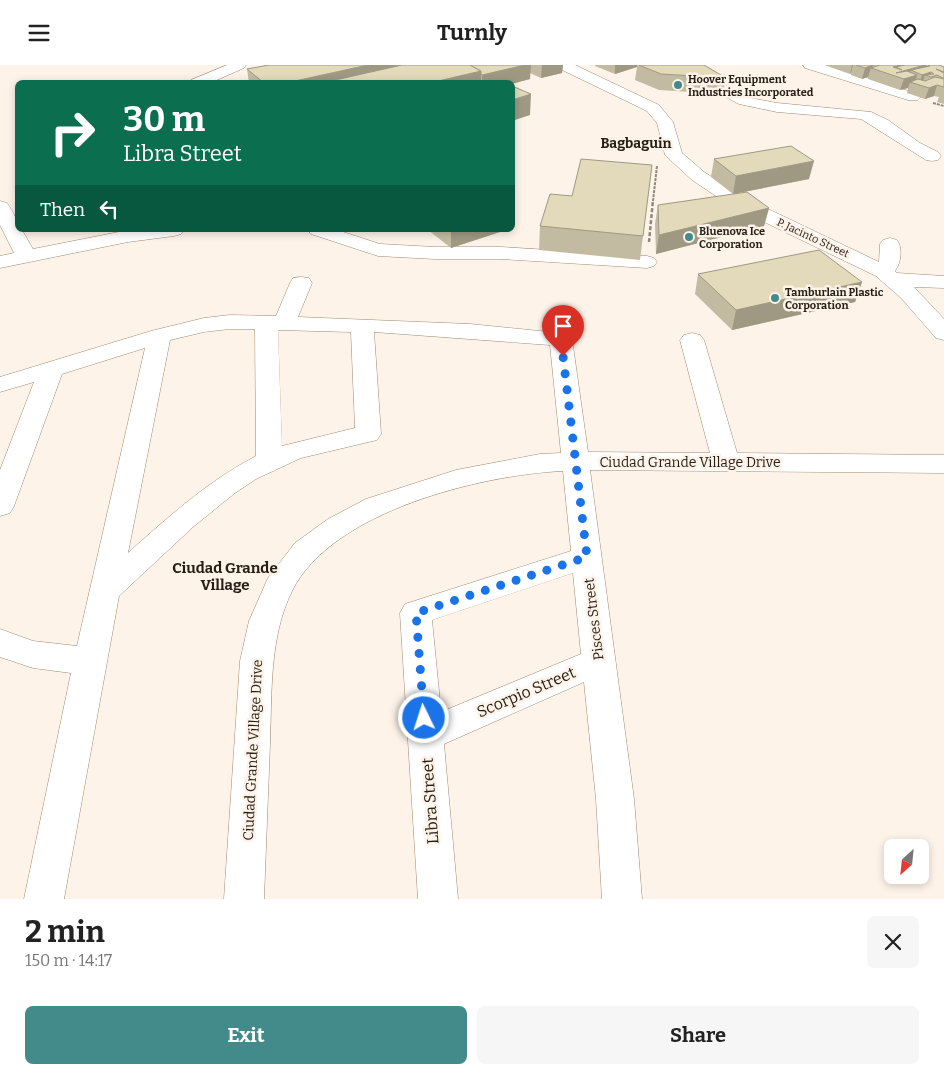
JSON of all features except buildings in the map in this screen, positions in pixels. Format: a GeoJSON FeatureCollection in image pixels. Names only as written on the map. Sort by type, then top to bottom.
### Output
{"type":"FeatureCollection","features":[{"type":"Feature","properties":{"kind":"street"},"geometry":{"type":"LineString","coordinates":[[202,80],[239,65]]}},
{"type":"Feature","properties":{"kind":"street"},"geometry":{"type":"LineString","coordinates":[[563,65],[653,109],[665,122],[674,155]]}},
{"type":"Feature","properties":{"kind":"street"},"geometry":{"type":"LineString","coordinates":[[693,65],[724,91],[740,100],[765,105],[865,115],[917,149],[932,156]]}},
{"type":"Feature","properties":{"kind":"street"},"geometry":{"type":"LineString","coordinates":[[810,65],[913,97]]}},
{"type":"Feature","properties":{"kind":"street","name":"P. Jacinto Street"},"geometry":{"type":"LineString","coordinates":[[674,155],[698,176],[738,202],[887,275],[924,309],[944,333]]}},
{"type":"Feature","properties":{"kind":"street"},"geometry":{"type":"LineString","coordinates":[[0,207],[26,256]]}},
{"type":"Feature","properties":{"kind":"street"},"geometry":{"type":"LineString","coordinates":[[0,262],[128,236],[159,232]]}},
{"type":"Feature","properties":{"kind":"street"},"geometry":{"type":"LineString","coordinates":[[324,232],[378,251],[501,253],[647,262]]}},
{"type":"Feature","properties":{"kind":"street"},"geometry":{"type":"LineString","coordinates":[[890,243],[890,265],[887,275],[944,282]]}},
{"type":"Feature","properties":{"kind":"street"},"geometry":{"type":"LineString","coordinates":[[269,460],[275,322],[301,283]]}},
{"type":"Feature","properties":{"kind":"street"},"geometry":{"type":"LineString","coordinates":[[0,385],[159,336],[204,325],[275,322],[362,325],[368,434],[330,442],[269,460],[247,473],[212,498],[105,591]]}},
{"type":"Feature","properties":{"kind":"street","name":"Pisces Street"},"geometry":{"type":"LineString","coordinates":[[362,325],[470,331],[561,339],[577,461],[615,799],[622,899]]}},
{"type":"Feature","properties":{"kind":"street"},"geometry":{"type":"LineString","coordinates":[[44,899],[90,660],[159,336]]}},
{"type":"Feature","properties":{"kind":"street"},"geometry":{"type":"LineString","coordinates":[[692,339],[726,462]]}},
{"type":"Feature","properties":{"kind":"street"},"geometry":{"type":"LineString","coordinates":[[0,506],[52,368]]}},
{"type":"Feature","properties":{"kind":"street","name":"Ciudad Grande Village Drive"},"geometry":{"type":"LineString","coordinates":[[244,899],[256,661],[265,621],[279,587],[305,551],[338,526],[376,506],[456,479],[540,463],[577,461],[944,464]]}},
{"type":"Feature","properties":{"kind":"street","name":"Libra Street"},"geometry":{"type":"LineString","coordinates":[[438,899],[416,613],[587,557]]}},
{"type":"Feature","properties":{"kind":"street"},"geometry":{"type":"LineString","coordinates":[[0,642],[27,654],[57,660],[90,660]]}},
{"type":"Feature","properties":{"kind":"street","name":"Scorpio Street"},"geometry":{"type":"LineString","coordinates":[[426,735],[599,661]]}},
{"type":"Feature","properties":{"kind":"path"},"geometry":{"type":"LineString","coordinates":[[647,262],[656,167],[674,155]]}},
{"type":"Feature","properties":{"kind":"place","name":"Hoover Equipment Industries Incorporated"},"geometry":{"type":"Point","coordinates":[678,85]}},
{"type":"Feature","properties":{"kind":"place","name":"Bluenova Ice Corporation"},"geometry":{"type":"Point","coordinates":[689,237]}},
{"type":"Feature","properties":{"kind":"place","name":"Tamburlain Plastic Corporation"},"geometry":{"type":"Point","coordinates":[775,298]}},
{"type":"Feature","properties":{"kind":"district","name":"Bagbaguin"},"geometry":{"type":"Point","coordinates":[636,143]}},
{"type":"Feature","properties":{"kind":"district","name":"Ciudad Grande Village"},"geometry":{"type":"Point","coordinates":[225,576]}},
{"type":"Feature","properties":{"kind":"route"},"geometry":{"type":"LineString","coordinates":[[424,718],[416,613],[587,557],[563,356]]}}]}
